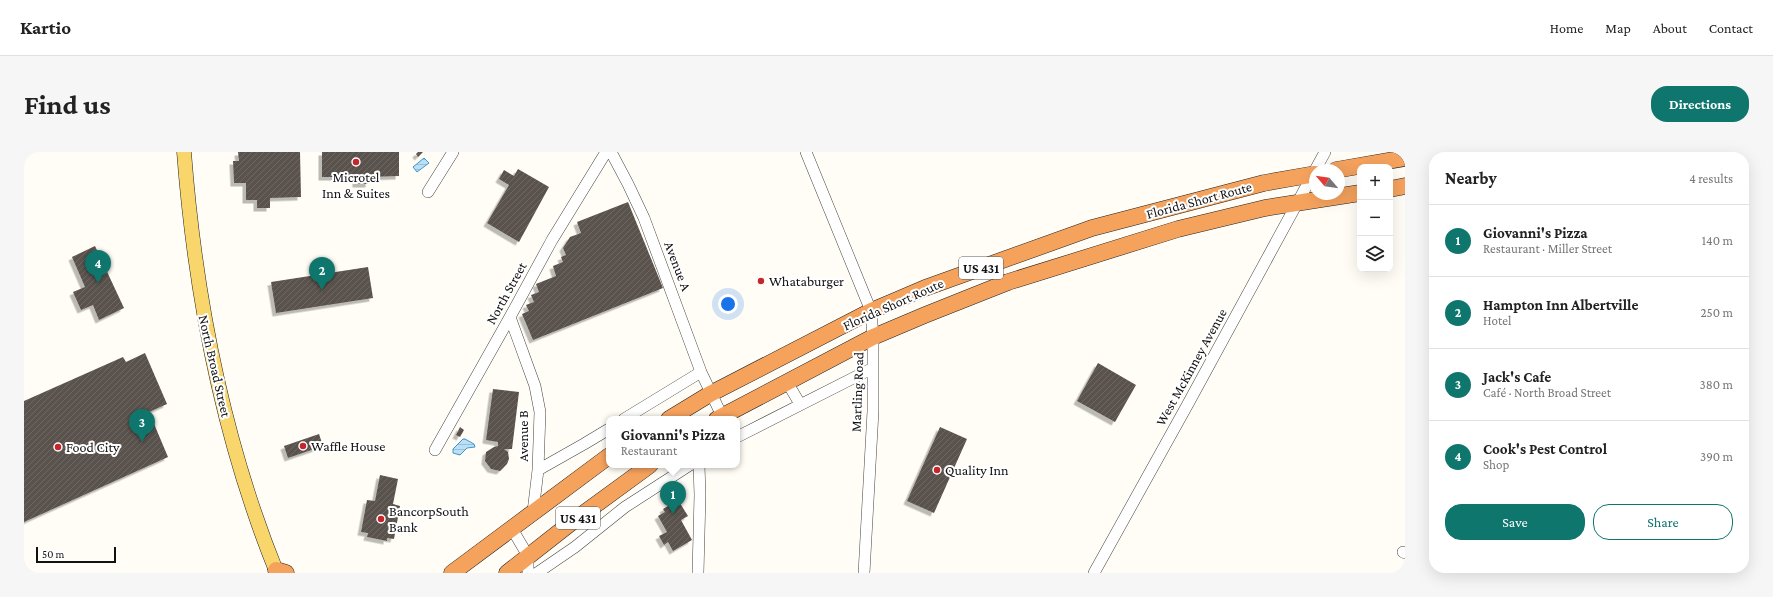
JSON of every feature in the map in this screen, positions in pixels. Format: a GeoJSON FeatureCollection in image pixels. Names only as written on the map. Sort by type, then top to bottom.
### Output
{"type":"FeatureCollection","features":[{"type":"Feature","properties":{"kind":"highway"},"geometry":{"type":"LineString","coordinates":[[1345,168],[1405,158]]}},
{"type":"Feature","properties":{"kind":"highway","name":"Florida Short Route"},"geometry":{"type":"LineString","coordinates":[[674,416],[710,394],[871,311],[925,288],[1092,228],[1264,183],[1309,175]]}},
{"type":"Feature","properties":{"kind":"highway"},"geometry":{"type":"LineString","coordinates":[[1393,188],[1405,186]]}},
{"type":"Feature","properties":{"kind":"highway","name":"Florida Short Route"},"geometry":{"type":"LineString","coordinates":[[724,416],[873,337],[1008,282],[1178,229],[1298,202],[1357,193]]}},
{"type":"Feature","properties":{"kind":"highway","name":"US 431"},"geometry":{"type":"LineString","coordinates":[[452,573],[606,458]]}},
{"type":"Feature","properties":{"kind":"highway","name":"US 431"},"geometry":{"type":"LineString","coordinates":[[507,573],[646,468]]}},
{"type":"Feature","properties":{"kind":"main road","name":"North Broad Street"},"geometry":{"type":"LineString","coordinates":[[184,152],[192,243],[208,340],[220,392],[237,453],[280,572]]}},
{"type":"Feature","properties":{"kind":"street"},"geometry":{"type":"LineString","coordinates":[[428,192],[453,152]]}},
{"type":"Feature","properties":{"kind":"street","name":"North Street"},"geometry":{"type":"LineString","coordinates":[[435,450],[552,240],[606,152]]}},
{"type":"Feature","properties":{"kind":"street","name":"Avenue A"},"geometry":{"type":"LineString","coordinates":[[611,152],[644,218],[701,372],[719,416]]}},
{"type":"Feature","properties":{"kind":"street","name":"Martling Road"},"geometry":{"type":"LineString","coordinates":[[806,152],[871,311],[873,337],[873,411],[869,456],[864,573]]}},
{"type":"Feature","properties":{"kind":"street","name":"West McKinney Avenue"},"geometry":{"type":"LineString","coordinates":[[1319,164],[1325,152]]}},
{"type":"Feature","properties":{"kind":"street","name":"West McKinney Avenue"},"geometry":{"type":"LineString","coordinates":[[1094,573],[1309,183]]}},
{"type":"Feature","properties":{"kind":"street","name":"Avenue B"},"geometry":{"type":"LineString","coordinates":[[510,317],[535,386],[540,412],[538,470],[534,512]]}},
{"type":"Feature","properties":{"kind":"street"},"geometry":{"type":"LineString","coordinates":[[740,436],[872,368]]}},
{"type":"Feature","properties":{"kind":"street"},"geometry":{"type":"LineString","coordinates":[[629,416],[701,372]]}},
{"type":"Feature","properties":{"kind":"street"},"geometry":{"type":"LineString","coordinates":[[787,382],[800,404]]}},
{"type":"Feature","properties":{"kind":"street"},"geometry":{"type":"LineString","coordinates":[[538,470],[606,431]]}},
{"type":"Feature","properties":{"kind":"street"},"geometry":{"type":"LineString","coordinates":[[538,573],[575,547],[625,507],[685,468]]}},
{"type":"Feature","properties":{"kind":"street"},"geometry":{"type":"LineString","coordinates":[[698,573],[700,501],[699,468]]}},
{"type":"Feature","properties":{"kind":"street"},"geometry":{"type":"LineString","coordinates":[[511,528],[528,556],[528,573]]}},
{"type":"Feature","properties":{"kind":"water"},"geometry":{"type":"Polygon","coordinates":[[[424,158],[429,163],[417,172],[413,167],[424,158]]]}},
{"type":"Feature","properties":{"kind":"water"},"geometry":{"type":"Polygon","coordinates":[[[463,439],[474,444],[475,447],[467,448],[460,455],[453,453],[453,449],[463,439]]]}},
{"type":"Feature","properties":{"kind":"building"},"geometry":{"type":"Polygon","coordinates":[[[238,152],[300,152],[301,197],[270,198],[270,208],[257,208],[257,200],[246,200],[246,183],[234,183],[233,161],[239,161],[238,152]]]}},
{"type":"Feature","properties":{"kind":"building"},"geometry":{"type":"Polygon","coordinates":[[[322,152],[399,152],[399,176],[369,177],[369,184],[356,184],[356,177],[322,177],[322,152]]]}},
{"type":"Feature","properties":{"kind":"building"},"geometry":{"type":"Polygon","coordinates":[[[418,152],[423,152],[418,157],[416,154],[418,152]]]}},
{"type":"Feature","properties":{"kind":"building"},"geometry":{"type":"Polygon","coordinates":[[[518,169],[549,187],[519,242],[487,223],[509,185],[499,179],[504,170],[514,176],[518,169]]]}},
{"type":"Feature","properties":{"kind":"building"},"geometry":{"type":"Polygon","coordinates":[[[628,202],[663,288],[533,340],[522,314],[529,311],[526,305],[534,302],[531,295],[539,292],[536,284],[556,276],[553,266],[563,262],[561,257],[566,255],[563,248],[570,237],[581,233],[577,222],[628,202]]]}},
{"type":"Feature","properties":{"kind":"building"},"geometry":{"type":"Polygon","coordinates":[[[95,246],[124,308],[99,320],[93,305],[81,310],[73,292],[85,287],[72,257],[95,246]]]}},
{"type":"Feature","properties":{"kind":"building"},"geometry":{"type":"Polygon","coordinates":[[[368,267],[373,298],[276,313],[271,282],[368,267]]]}},
{"type":"Feature","properties":{"kind":"building"},"geometry":{"type":"Polygon","coordinates":[[[145,353],[167,404],[149,412],[168,457],[24,522],[24,401],[123,357],[126,362],[145,353]]]}},
{"type":"Feature","properties":{"kind":"building"},"geometry":{"type":"Polygon","coordinates":[[[1098,363],[1136,385],[1115,422],[1077,401],[1098,363]]]}},
{"type":"Feature","properties":{"kind":"building"},"geometry":{"type":"Polygon","coordinates":[[[493,389],[519,392],[512,449],[504,449],[508,452],[509,459],[507,464],[500,471],[491,469],[485,461],[486,452],[498,446],[498,442],[486,440],[493,389]]]}},
{"type":"Feature","properties":{"kind":"building"},"geometry":{"type":"Polygon","coordinates":[[[460,427],[464,430],[460,437],[456,435],[460,427]]]}},
{"type":"Feature","properties":{"kind":"building","name":"Quality Inn"},"geometry":{"type":"Polygon","coordinates":[[[940,427],[967,439],[934,513],[907,501],[940,427]]]}},
{"type":"Feature","properties":{"kind":"building","name":"Waffle House"},"geometry":{"type":"Polygon","coordinates":[[[319,434],[323,446],[288,458],[284,446],[319,434]]]}},
{"type":"Feature","properties":{"kind":"building","name":"BancorpSouth Bank"},"geometry":{"type":"Polygon","coordinates":[[[380,475],[398,479],[393,504],[400,506],[394,539],[387,538],[387,541],[367,537],[368,533],[361,532],[367,500],[375,501],[380,475]]]}},
{"type":"Feature","properties":{"kind":"building"},"geometry":{"type":"Polygon","coordinates":[[[678,500],[688,516],[681,520],[692,540],[673,551],[668,542],[664,545],[659,536],[667,532],[658,516],[665,512],[663,509],[678,500]]]}},
{"type":"Feature","properties":{"kind":"place","name":"Microtel Inn & Suites"},"geometry":{"type":"Point","coordinates":[356,162]}},
{"type":"Feature","properties":{"kind":"place","name":"Whataburger"},"geometry":{"type":"Point","coordinates":[761,281]}},
{"type":"Feature","properties":{"kind":"place","name":"Cook's Pest Control"},"geometry":{"type":"Point","coordinates":[98,283]}},
{"type":"Feature","properties":{"kind":"place","name":"Hampton Inn Albertville"},"geometry":{"type":"Point","coordinates":[322,290]}},
{"type":"Feature","properties":{"kind":"place","name":"Jack's Cafe"},"geometry":{"type":"Point","coordinates":[142,442]}},
{"type":"Feature","properties":{"kind":"place","name":"Waffle House"},"geometry":{"type":"Point","coordinates":[303,446]}},
{"type":"Feature","properties":{"kind":"place","name":"Food City"},"geometry":{"type":"Point","coordinates":[58,447]}},
{"type":"Feature","properties":{"kind":"place","name":"Quality Inn"},"geometry":{"type":"Point","coordinates":[937,470]}},
{"type":"Feature","properties":{"kind":"place","name":"Giovanni's Pizza"},"geometry":{"type":"Point","coordinates":[673,514]}},
{"type":"Feature","properties":{"kind":"place","name":"BancorpSouth Bank"},"geometry":{"type":"Point","coordinates":[381,519]}}]}
